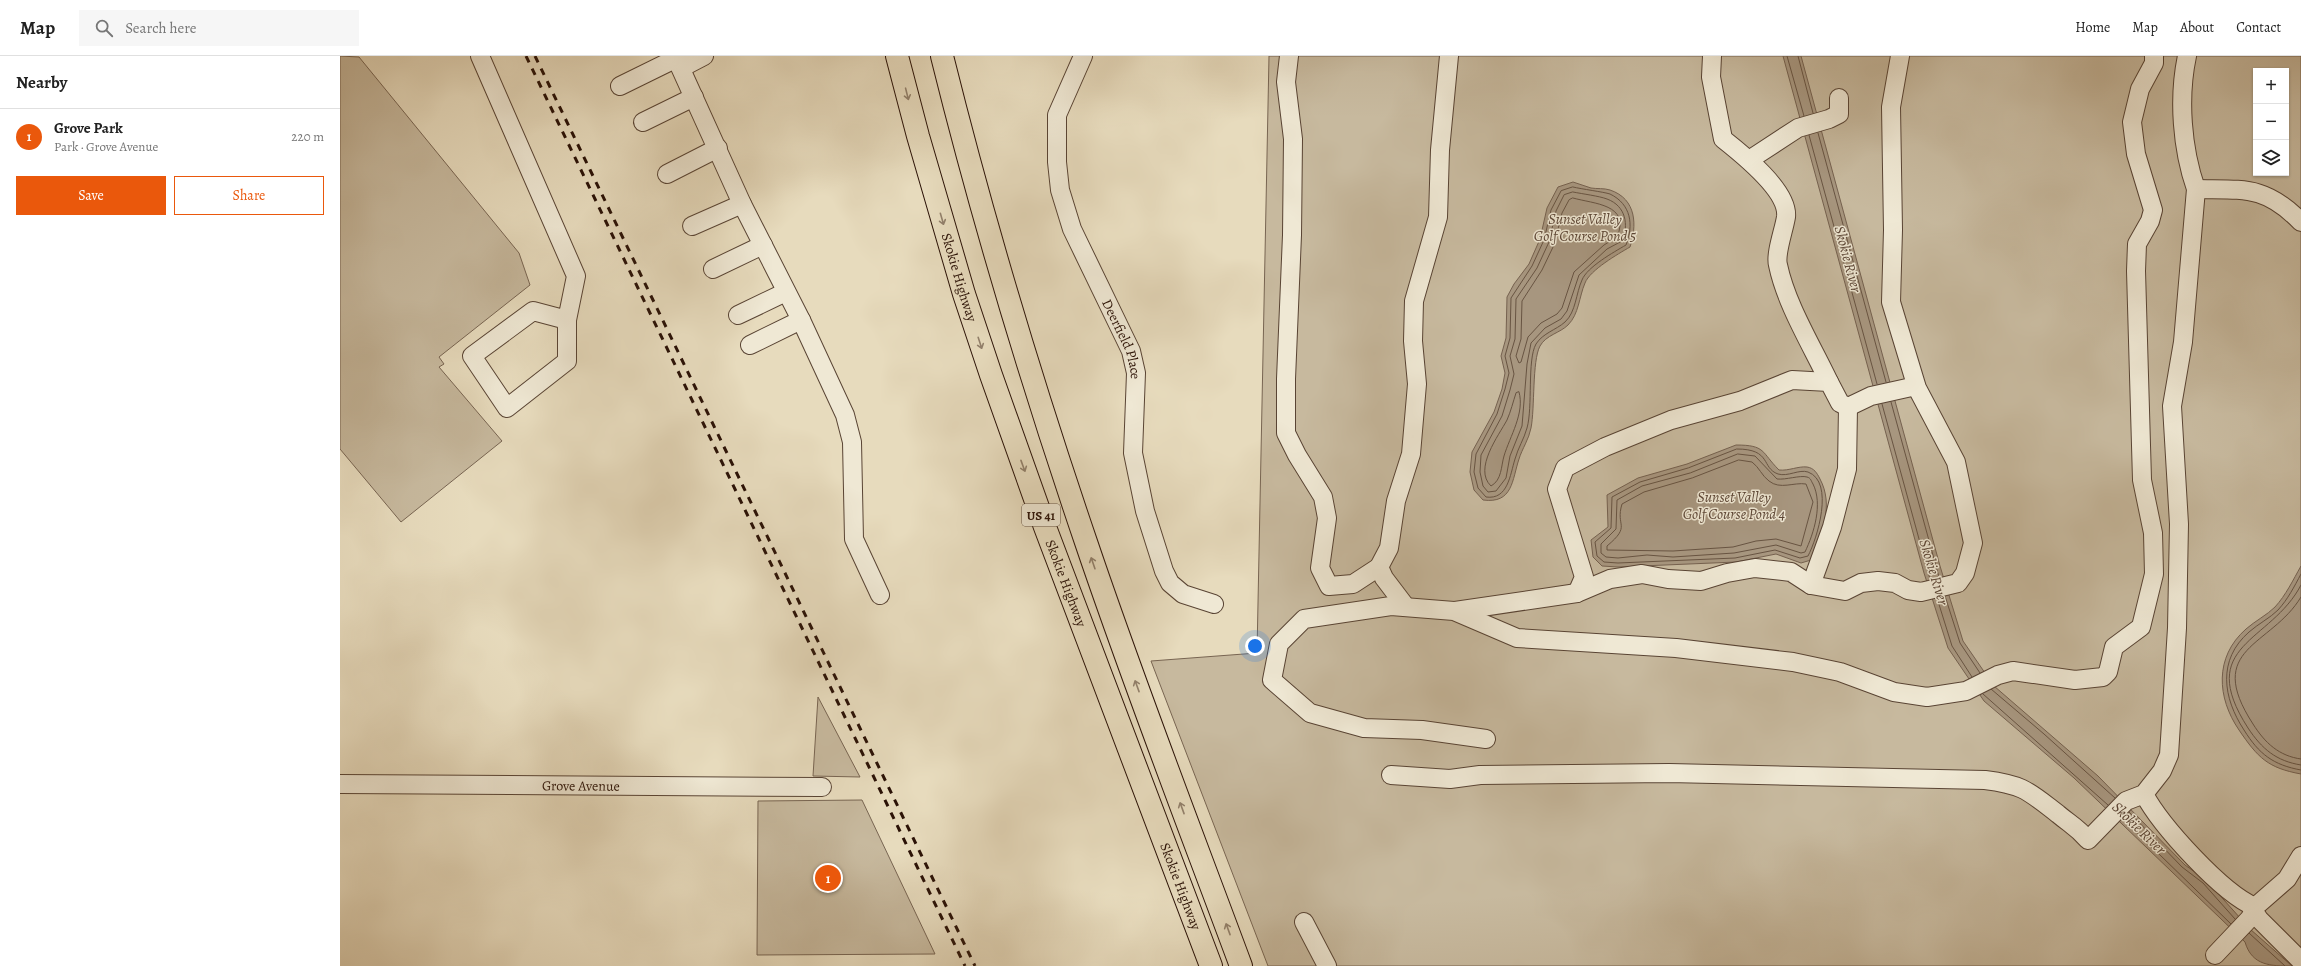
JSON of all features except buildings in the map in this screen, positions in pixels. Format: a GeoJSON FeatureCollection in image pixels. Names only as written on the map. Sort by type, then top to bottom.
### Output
{"type":"FeatureCollection","features":[{"type":"Feature","properties":{"kind":"highway","name":"Skokie Highway"},"geometry":{"type":"LineString","coordinates":[[897,56],[922,152],[964,294],[991,375],[1045,527],[1211,966]]}},
{"type":"Feature","properties":{"kind":"highway","name":"Skokie Highway"},"geometry":{"type":"LineString","coordinates":[[942,56],[998,262],[1084,538],[1124,651],[1241,966]]}},
{"type":"Feature","properties":{"kind":"street"},"geometry":{"type":"LineString","coordinates":[[480,56],[576,276],[567,320],[568,361],[506,408],[472,356],[533,311],[567,320]]}},
{"type":"Feature","properties":{"kind":"street"},"geometry":{"type":"LineString","coordinates":[[620,86],[678,61],[704,56]]}},
{"type":"Feature","properties":{"kind":"street","name":"Deerfield Place"},"geometry":{"type":"LineString","coordinates":[[1083,56],[1058,115],[1057,162],[1064,210],[1130,351],[1136,373],[1133,453],[1145,511],[1164,571],[1170,583],[1183,594],[1214,604]]}},
{"type":"Feature","properties":{"kind":"street"},"geometry":{"type":"LineString","coordinates":[[1289,56],[1286,82],[1293,139],[1292,235],[1286,379],[1286,433],[1297,455],[1323,497],[1327,518],[1320,568],[1329,586],[1353,584],[1379,567],[1389,548],[1396,501],[1411,454],[1417,384],[1413,341],[1414,301],[1438,217],[1440,150],[1449,56]]}},
{"type":"Feature","properties":{"kind":"street"},"geometry":{"type":"LineString","coordinates":[[1712,56],[1711,76],[1723,139],[1749,160],[1778,192],[1786,215],[1777,264],[1791,303],[1829,382],[1840,403],[1848,407]]}},
{"type":"Feature","properties":{"kind":"street"},"geometry":{"type":"LineString","coordinates":[[1486,739],[1422,730],[1364,728],[1310,713],[1272,680],[1279,644],[1304,619],[1391,606],[1454,611],[1577,593],[1610,579],[1642,574],[1668,579],[1701,581],[1727,573],[1755,568],[1791,572],[1811,585],[1845,591],[1860,583],[1878,581],[1895,583],[1908,590],[1922,592],[1958,583],[1965,573],[1973,542],[1956,462],[1909,388],[1891,302],[1894,230],[1891,107],[1900,56]]}},
{"type":"Feature","properties":{"kind":"street"},"geometry":{"type":"LineString","coordinates":[[1454,611],[1517,638],[1739,654],[1840,672],[1894,692],[1927,697],[1966,691],[1998,675],[2013,670],[2075,680],[2103,677],[2108,672],[2114,647],[2141,627],[2154,574],[2153,533],[2142,480],[2136,271],[2138,244],[2150,221],[2153,210],[2136,154],[2132,122],[2140,89],[2154,63],[2154,56]]}},
{"type":"Feature","properties":{"kind":"street"},"geometry":{"type":"LineString","coordinates":[[1391,775],[1450,778],[1480,774],[1669,773],[1985,780],[2011,783],[2024,788],[2075,825],[2088,840],[2126,801],[2144,794],[2162,771],[2169,755],[2171,732],[2177,628],[2179,524],[2172,406],[2183,342],[2196,189],[2189,169],[2184,123],[2184,73],[2187,56]]}},
{"type":"Feature","properties":{"kind":"street"},"geometry":{"type":"LineString","coordinates":[[678,61],[742,204],[801,320],[845,414],[852,442],[854,538],[880,595]]}},
{"type":"Feature","properties":{"kind":"street"},"geometry":{"type":"LineString","coordinates":[[643,122],[694,97]]}},
{"type":"Feature","properties":{"kind":"street"},"geometry":{"type":"LineString","coordinates":[[1749,160],[1798,128],[1829,119],[1839,114],[1839,98]]}},
{"type":"Feature","properties":{"kind":"street"},"geometry":{"type":"LineString","coordinates":[[667,174],[718,148]]}},
{"type":"Feature","properties":{"kind":"street"},"geometry":{"type":"LineString","coordinates":[[2196,189],[2262,193],[2279,202],[2301,222]]}},
{"type":"Feature","properties":{"kind":"street"},"geometry":{"type":"LineString","coordinates":[[692,226],[742,204]]}},
{"type":"Feature","properties":{"kind":"street"},"geometry":{"type":"LineString","coordinates":[[713,269],[763,245]]}},
{"type":"Feature","properties":{"kind":"street"},"geometry":{"type":"LineString","coordinates":[[738,314],[786,292]]}},
{"type":"Feature","properties":{"kind":"street"},"geometry":{"type":"LineString","coordinates":[[750,345],[801,320]]}},
{"type":"Feature","properties":{"kind":"street"},"geometry":{"type":"LineString","coordinates":[[1577,593],[1584,577],[1557,489],[1565,468],[1605,447],[1671,420],[1740,401],[1792,380],[1829,382]]}},
{"type":"Feature","properties":{"kind":"street"},"geometry":{"type":"LineString","coordinates":[[1848,407],[1871,396],[1909,388]]}},
{"type":"Feature","properties":{"kind":"street"},"geometry":{"type":"LineString","coordinates":[[1811,585],[1832,528],[1847,469],[1848,407]]}},
{"type":"Feature","properties":{"kind":"street"},"geometry":{"type":"LineString","coordinates":[[1379,567],[1384,578],[1406,607]]}},
{"type":"Feature","properties":{"kind":"street","name":"Grove Avenue"},"geometry":{"type":"LineString","coordinates":[[340,784],[822,787]]}},
{"type":"Feature","properties":{"kind":"street"},"geometry":{"type":"LineString","coordinates":[[2144,794],[2153,810],[2180,843],[2255,913],[2259,919],[2301,961]]}},
{"type":"Feature","properties":{"kind":"street"},"geometry":{"type":"LineString","coordinates":[[2215,955],[2253,912],[2287,879],[2301,856]]}},
{"type":"Feature","properties":{"kind":"street"},"geometry":{"type":"LineString","coordinates":[[1304,922],[1327,966]]}},
{"type":"Feature","properties":{"kind":"shaded area"},"geometry":{"type":"Polygon","coordinates":[[[340,56],[359,57],[519,253],[530,285],[439,357],[444,364],[439,367],[502,441],[401,522],[340,449],[340,56]]]}},
{"type":"Feature","properties":{"kind":"shaded area"},"geometry":{"type":"Polygon","coordinates":[[[1269,56],[2301,56],[2301,966],[1268,966],[1151,661],[1257,653],[1269,56]]]}},
{"type":"Feature","properties":{"kind":"shaded area"},"geometry":{"type":"Polygon","coordinates":[[[818,697],[860,777],[813,776],[818,697]]]}},
{"type":"Feature","properties":{"kind":"shaded area"},"geometry":{"type":"Polygon","coordinates":[[[862,800],[935,954],[757,955],[758,801],[862,800]]]}},
{"type":"Feature","properties":{"kind":"water","name":"Skokie River"},"geometry":{"type":"Polygon","coordinates":[[[1783,56],[1801,56],[1940,566],[1963,641],[1994,686],[2098,776],[2185,865],[2206,880],[2250,929],[2292,966],[2270,965],[2257,960],[2252,956],[2245,942],[2074,778],[1984,701],[1948,648],[1924,573],[1783,56]]]}},
{"type":"Feature","properties":{"kind":"water","name":"Sunset Valley Golf Course Pond 5"},"geometry":{"type":"Polygon","coordinates":[[[1573,182],[1591,188],[1610,190],[1619,194],[1626,200],[1633,214],[1634,222],[1634,230],[1630,247],[1592,273],[1585,283],[1577,311],[1572,321],[1565,328],[1546,339],[1540,346],[1537,353],[1536,362],[1531,428],[1519,459],[1510,489],[1500,498],[1483,500],[1474,490],[1470,472],[1472,452],[1494,412],[1502,389],[1505,373],[1501,356],[1506,338],[1507,297],[1514,284],[1529,264],[1540,239],[1547,208],[1558,187],[1573,182]]]}},
{"type":"Feature","properties":{"kind":"water","name":"Sunset Valley Golf Course Pond 4"},"geometry":{"type":"Polygon","coordinates":[[[1736,445],[1746,445],[1758,448],[1779,470],[1807,467],[1818,475],[1824,489],[1826,509],[1825,520],[1811,560],[1801,563],[1776,554],[1736,562],[1618,567],[1602,566],[1593,557],[1591,540],[1608,527],[1607,495],[1638,478],[1687,464],[1736,445]]]}},
{"type":"Feature","properties":{"kind":"water"},"geometry":{"type":"Polygon","coordinates":[[[2301,566],[2301,774],[2280,769],[2272,765],[2258,755],[2252,748],[2239,730],[2226,705],[2222,678],[2228,652],[2236,640],[2253,623],[2275,607],[2286,592],[2301,566]]]}},
{"type":"Feature","properties":{"kind":"railway"},"geometry":{"type":"LineString","coordinates":[[526,56],[965,966]]}},
{"type":"Feature","properties":{"kind":"railway"},"geometry":{"type":"LineString","coordinates":[[535,56],[975,966]]}},
{"type":"Feature","properties":{"kind":"place","name":"Grove Park"},"geometry":{"type":"Point","coordinates":[828,878]}}]}
